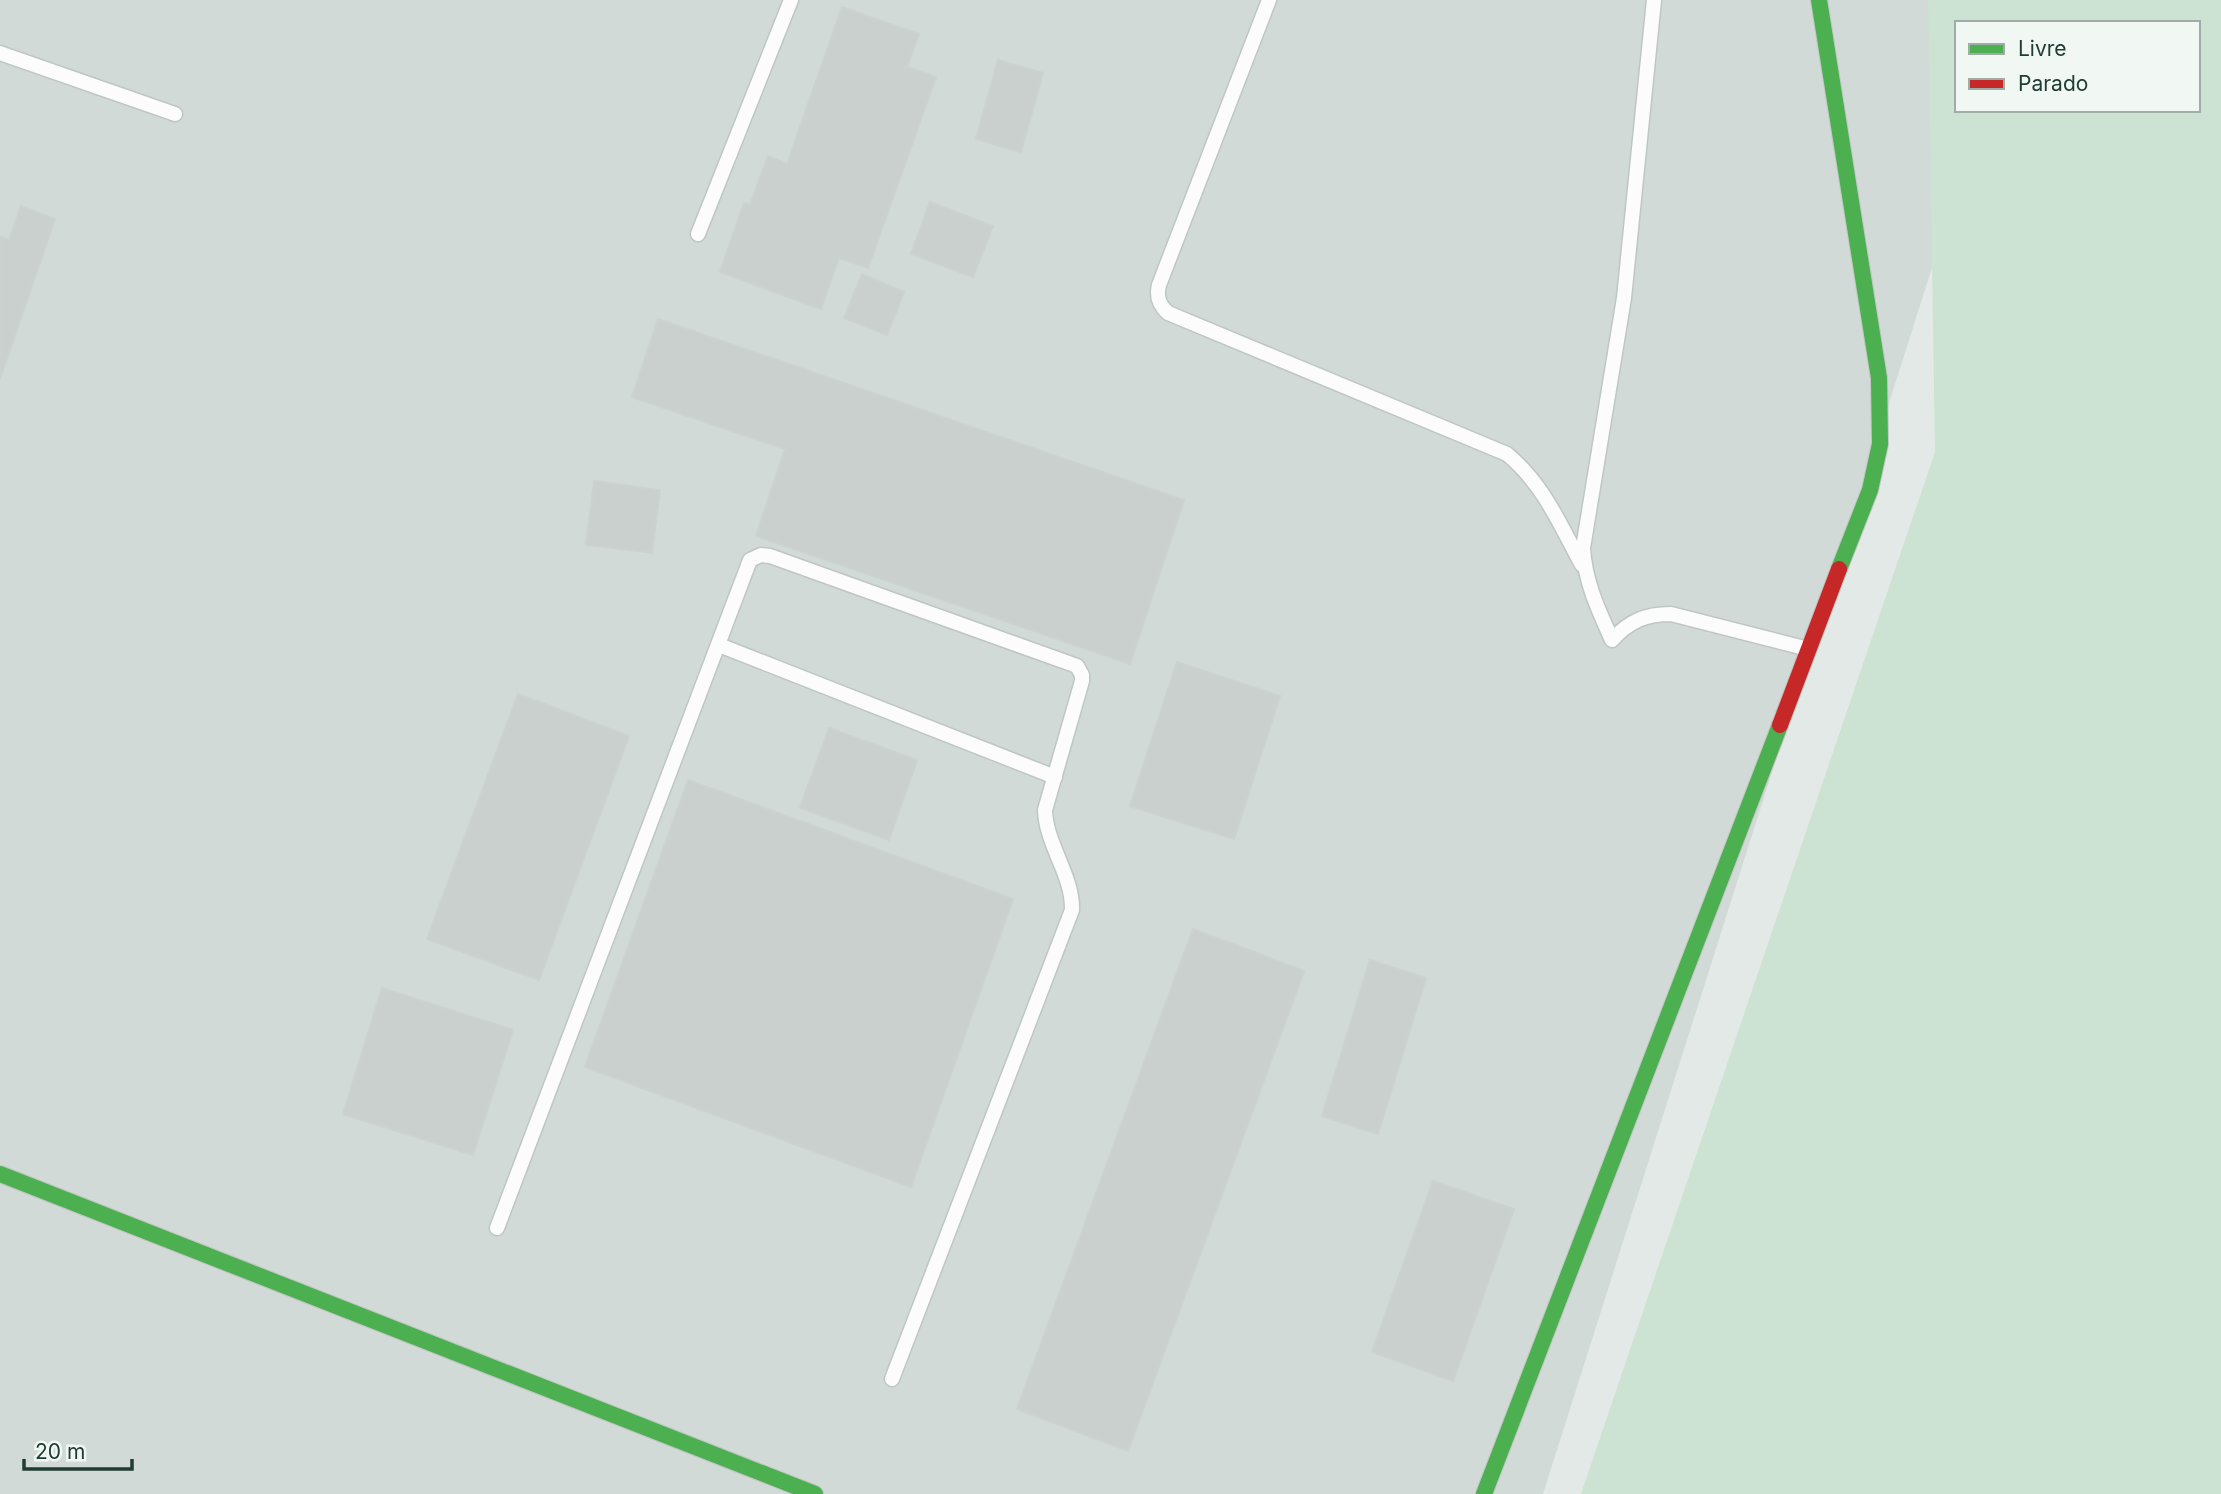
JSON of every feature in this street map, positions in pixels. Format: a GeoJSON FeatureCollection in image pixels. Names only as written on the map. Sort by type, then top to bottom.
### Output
{"type":"FeatureCollection","features":[{"type":"Feature","properties":{"kind":"street"},"geometry":{"type":"LineString","coordinates":[[1484,1494],[1870,490],[1880,444],[1879,378],[1819,0]]}},
{"type":"Feature","properties":{"kind":"street"},"geometry":{"type":"LineString","coordinates":[[0,1174],[815,1494]]}},
{"type":"Feature","properties":{"kind":"lane"},"geometry":{"type":"LineString","coordinates":[[698,234],[791,0]]}},
{"type":"Feature","properties":{"kind":"lane"},"geometry":{"type":"LineString","coordinates":[[1269,0],[1159,285],[1157,293],[1162,308],[1168,313],[1507,454],[1527,471],[1544,494],[1584,569],[1612,640],[1622,628],[1635,620],[1653,614],[1671,614],[1809,649]]}},
{"type":"Feature","properties":{"kind":"lane"},"geometry":{"type":"LineString","coordinates":[[1584,569],[1583,548],[1623,298],[1654,0]]}},
{"type":"Feature","properties":{"kind":"lane"},"geometry":{"type":"LineString","coordinates":[[0,53],[174,114]]}},
{"type":"Feature","properties":{"kind":"lane"},"geometry":{"type":"LineString","coordinates":[[497,1228],[750,561],[761,555],[770,556],[1077,666],[1082,681],[1045,810],[1046,825],[1070,892],[1072,910],[892,1379]]}},
{"type":"Feature","properties":{"kind":"lane"},"geometry":{"type":"LineString","coordinates":[[719,645],[1055,778]]}},
{"type":"Feature","properties":{"kind":"shaded area"},"geometry":{"type":"Polygon","coordinates":[[[0,0],[2017,0],[1962,21],[1955,21],[1955,112],[1981,112],[1543,1494],[0,1494],[0,0]]]}},
{"type":"Feature","properties":{"kind":"green space"},"geometry":{"type":"Polygon","coordinates":[[[1928,0],[2221,0],[2221,1494],[1581,1494],[1935,452],[1928,0]]]}},
{"type":"Feature","properties":{"kind":"building"},"geometry":{"type":"Polygon","coordinates":[[[842,7],[919,34],[907,67],[936,77],[868,268],[839,258],[821,309],[720,272],[744,203],[750,205],[768,156],[787,164],[842,7]]]}},
{"type":"Feature","properties":{"kind":"building"},"geometry":{"type":"Polygon","coordinates":[[[998,60],[1043,73],[1021,152],[976,139],[998,60]]]}},
{"type":"Feature","properties":{"kind":"building"},"geometry":{"type":"Polygon","coordinates":[[[930,202],[993,226],[973,277],[911,254],[930,202]]]}},
{"type":"Feature","properties":{"kind":"building"},"geometry":{"type":"Polygon","coordinates":[[[21,206],[55,219],[0,379],[0,237],[9,240],[21,206]]]}},
{"type":"Feature","properties":{"kind":"building"},"geometry":{"type":"Polygon","coordinates":[[[862,274],[904,292],[887,335],[844,318],[862,274]]]}},
{"type":"Feature","properties":{"kind":"building"},"geometry":{"type":"Polygon","coordinates":[[[658,319],[1184,500],[1130,664],[756,536],[785,449],[632,397],[658,319]]]}},
{"type":"Feature","properties":{"kind":"building"},"geometry":{"type":"Polygon","coordinates":[[[594,481],[660,490],[652,553],[586,545],[594,481]]]}},
{"type":"Feature","properties":{"kind":"building"},"geometry":{"type":"Polygon","coordinates":[[[1177,662],[1280,696],[1234,839],[1130,806],[1177,662]]]}},
{"type":"Feature","properties":{"kind":"building"},"geometry":{"type":"Polygon","coordinates":[[[518,694],[629,736],[539,980],[427,939],[518,694]]]}},
{"type":"Feature","properties":{"kind":"building"},"geometry":{"type":"Polygon","coordinates":[[[829,728],[917,760],[889,840],[800,808],[829,728]]]}},
{"type":"Feature","properties":{"kind":"building"},"geometry":{"type":"Polygon","coordinates":[[[688,780],[1013,899],[911,1187],[585,1067],[688,780]]]}},
{"type":"Feature","properties":{"kind":"building"},"geometry":{"type":"Polygon","coordinates":[[[1193,929],[1304,971],[1128,1451],[1017,1409],[1193,929]]]}},
{"type":"Feature","properties":{"kind":"building"},"geometry":{"type":"Polygon","coordinates":[[[1370,960],[1426,978],[1378,1134],[1322,1116],[1370,960]]]}},
{"type":"Feature","properties":{"kind":"building"},"geometry":{"type":"Polygon","coordinates":[[[382,988],[513,1030],[473,1155],[343,1114],[382,988]]]}},
{"type":"Feature","properties":{"kind":"building"},"geometry":{"type":"Polygon","coordinates":[[[1433,1181],[1514,1209],[1453,1381],[1372,1352],[1433,1181]]]}},
{"type":"Feature","properties":{"kind":"traffic: fast"},"geometry":{"type":"LineString","coordinates":[[1819,0],[1879,378],[1880,444],[1870,490],[1839,569]]}},
{"type":"Feature","properties":{"kind":"traffic: fast"},"geometry":{"type":"LineString","coordinates":[[1484,1494],[1780,725]]}},
{"type":"Feature","properties":{"kind":"traffic: fast"},"geometry":{"type":"LineString","coordinates":[[0,1174],[815,1494]]}},
{"type":"Feature","properties":{"kind":"traffic: jam"},"geometry":{"type":"LineString","coordinates":[[1780,725],[1839,569]]}}]}
